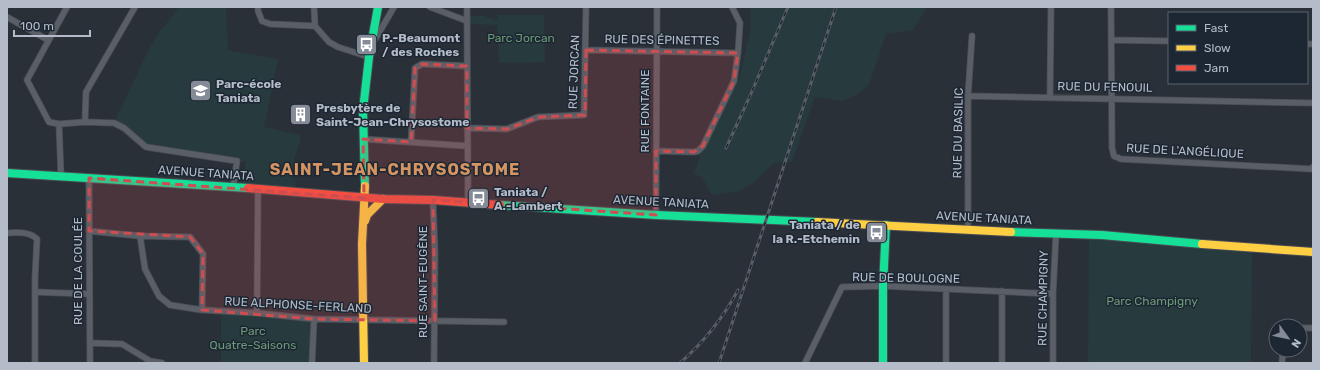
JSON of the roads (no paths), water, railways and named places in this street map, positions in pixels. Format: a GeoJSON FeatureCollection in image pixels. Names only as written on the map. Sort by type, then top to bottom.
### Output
{"type":"FeatureCollection","features":[{"type":"Feature","properties":{"kind":"main road"},"geometry":{"type":"LineString","coordinates":[[364,363],[362,244],[364,222],[363,110],[378,7]]}},
{"type":"Feature","properties":{"kind":"main road","name":"AVENUE TANIATA"},"geometry":{"type":"LineString","coordinates":[[7,173],[233,187],[364,198],[433,200],[656,215],[1102,235],[1210,245],[1313,252]]}},
{"type":"Feature","properties":{"kind":"main road"},"geometry":{"type":"LineString","coordinates":[[364,222],[367,215],[383,199]]}},
{"type":"Feature","properties":{"kind":"main road"},"geometry":{"type":"LineString","coordinates":[[883,363],[883,286],[886,225]]}},
{"type":"Feature","properties":{"kind":"street"},"geometry":{"type":"LineString","coordinates":[[66,7],[27,80],[49,122],[59,124],[85,122],[114,123],[124,128],[146,147],[237,161],[233,187]]}},
{"type":"Feature","properties":{"kind":"street"},"geometry":{"type":"LineString","coordinates":[[85,122],[86,92],[135,7]]}},
{"type":"Feature","properties":{"kind":"street"},"geometry":{"type":"LineString","coordinates":[[258,7],[262,21],[270,24],[315,26]]}},
{"type":"Feature","properties":{"kind":"street"},"geometry":{"type":"LineString","coordinates":[[314,7],[315,26],[329,42],[338,47],[370,57]]}},
{"type":"Feature","properties":{"kind":"street"},"geometry":{"type":"LineString","coordinates":[[371,48],[394,7]]}},
{"type":"Feature","properties":{"kind":"street"},"geometry":{"type":"LineString","coordinates":[[430,7],[467,21]]}},
{"type":"Feature","properties":{"kind":"street"},"geometry":{"type":"LineString","coordinates":[[467,7],[468,203]]}},
{"type":"Feature","properties":{"kind":"street","name":"RUE JORCAN"},"geometry":{"type":"LineString","coordinates":[[467,128],[508,129],[538,117],[584,115],[586,7]]}},
{"type":"Feature","properties":{"kind":"street","name":"RUE FONTAINE"},"geometry":{"type":"LineString","coordinates":[[656,215],[657,7]]}},
{"type":"Feature","properties":{"kind":"street"},"geometry":{"type":"LineString","coordinates":[[656,151],[694,152],[698,151],[703,146],[734,81],[740,23],[732,7]]}},
{"type":"Feature","properties":{"kind":"street"},"geometry":{"type":"LineString","coordinates":[[1050,97],[1051,7]]}},
{"type":"Feature","properties":{"kind":"street"},"geometry":{"type":"LineString","coordinates":[[1110,7],[1111,99]]}},
{"type":"Feature","properties":{"kind":"street"},"geometry":{"type":"LineString","coordinates":[[7,17],[48,40]]}},
{"type":"Feature","properties":{"kind":"street","name":"RUE DU BASILIC"},"geometry":{"type":"LineString","coordinates":[[968,229],[968,96],[972,36]]}},
{"type":"Feature","properties":{"kind":"street"},"geometry":{"type":"LineString","coordinates":[[1111,40],[1168,42]]}},
{"type":"Feature","properties":{"kind":"street","name":"RUE DES ÉPINETTES"},"geometry":{"type":"LineString","coordinates":[[586,50],[738,53]]}},
{"type":"Feature","properties":{"kind":"street"},"geometry":{"type":"LineString","coordinates":[[411,142],[415,68],[422,64],[467,66]]}},
{"type":"Feature","properties":{"kind":"street","name":"RUE DU FENOUIL"},"geometry":{"type":"LineString","coordinates":[[968,96],[1313,103]]}},
{"type":"Feature","properties":{"kind":"street","name":"RUE DE L'ANGÉLIQUE"},"geometry":{"type":"LineString","coordinates":[[1111,99],[1112,148],[1114,156],[1121,159],[1311,169],[1313,167]]}},
{"type":"Feature","properties":{"kind":"street"},"geometry":{"type":"LineString","coordinates":[[59,124],[61,176]]}},
{"type":"Feature","properties":{"kind":"street"},"geometry":{"type":"LineString","coordinates":[[363,139],[467,146]]}},
{"type":"Feature","properties":{"kind":"street","name":"RUE DE LA COULÉE"},"geometry":{"type":"LineString","coordinates":[[89,178],[90,363]]}},
{"type":"Feature","properties":{"kind":"street"},"geometry":{"type":"LineString","coordinates":[[257,313],[258,189]]}},
{"type":"Feature","properties":{"kind":"street","name":"RUE SAINT-EUGÈNE"},"geometry":{"type":"LineString","coordinates":[[433,200],[436,254],[434,363]]}},
{"type":"Feature","properties":{"kind":"street"},"geometry":{"type":"LineString","coordinates":[[89,231],[140,236],[190,237],[203,254],[202,310]]}},
{"type":"Feature","properties":{"kind":"street"},"geometry":{"type":"LineString","coordinates":[[7,233],[28,234],[37,239],[35,363]]}},
{"type":"Feature","properties":{"kind":"street","name":"RUE CHAMPIGNY"},"geometry":{"type":"LineString","coordinates":[[1053,363],[1053,294],[1056,234]]}},
{"type":"Feature","properties":{"kind":"street","name":"RUE ALPHONSE-FERLAND"},"geometry":{"type":"LineString","coordinates":[[140,236],[145,269],[159,296],[170,305],[202,310],[314,318],[504,322]]}},
{"type":"Feature","properties":{"kind":"street","name":"RUE DE BOULOGNE"},"geometry":{"type":"LineString","coordinates":[[805,363],[842,287],[883,286],[1053,294]]}},
{"type":"Feature","properties":{"kind":"street"},"geometry":{"type":"LineString","coordinates":[[946,289],[946,363]]}},
{"type":"Feature","properties":{"kind":"street"},"geometry":{"type":"LineString","coordinates":[[1002,291],[1002,363]]}},
{"type":"Feature","properties":{"kind":"street"},"geometry":{"type":"LineString","coordinates":[[35,292],[89,294]]}},
{"type":"Feature","properties":{"kind":"street"},"geometry":{"type":"LineString","coordinates":[[312,363],[314,318]]}},
{"type":"Feature","properties":{"kind":"street"},"geometry":{"type":"LineString","coordinates":[[90,342],[122,344],[150,361],[162,363]]}},
{"type":"Feature","properties":{"kind":"railway"},"geometry":{"type":"LineString","coordinates":[[726,148],[788,7]]}},
{"type":"Feature","properties":{"kind":"railway"},"geometry":{"type":"LineString","coordinates":[[719,363],[836,7]]}},
{"type":"Feature","properties":{"kind":"railway"},"geometry":{"type":"LineString","coordinates":[[680,363],[697,347],[712,329],[738,290]]}},
{"type":"Feature","properties":{"kind":"place","name":"P.-Beaumont / des Roches"},"geometry":{"type":"Point","coordinates":[366,45]}},
{"type":"Feature","properties":{"kind":"place","name":"Parc-école Taniata"},"geometry":{"type":"Point","coordinates":[200,91]}},
{"type":"Feature","properties":{"kind":"place","name":"Presbytère de Saint-Jean-Chrysostome"},"geometry":{"type":"Point","coordinates":[301,115]}},
{"type":"Feature","properties":{"kind":"place","name":"Taniata / A.-Lambert"},"geometry":{"type":"Point","coordinates":[479,199]}},
{"type":"Feature","properties":{"kind":"place","name":"Taniata / de la R.-Etchemin"},"geometry":{"type":"Point","coordinates":[876,232]}},
{"type":"Feature","properties":{"kind":"district","name":"SAINT-JEAN-CHRYSOSTOME"},"geometry":{"type":"Point","coordinates":[395,169]}},
{"type":"Feature","properties":{"kind":"park label","name":"Parc Jorcan"},"geometry":{"type":"Point","coordinates":[521,38]}},
{"type":"Feature","properties":{"kind":"park label","name":"Parc Champigny"},"geometry":{"type":"Point","coordinates":[1152,301]}},
{"type":"Feature","properties":{"kind":"park label","name":"Parc Quatre-Saisons"},"geometry":{"type":"Point","coordinates":[253,338]}}]}
